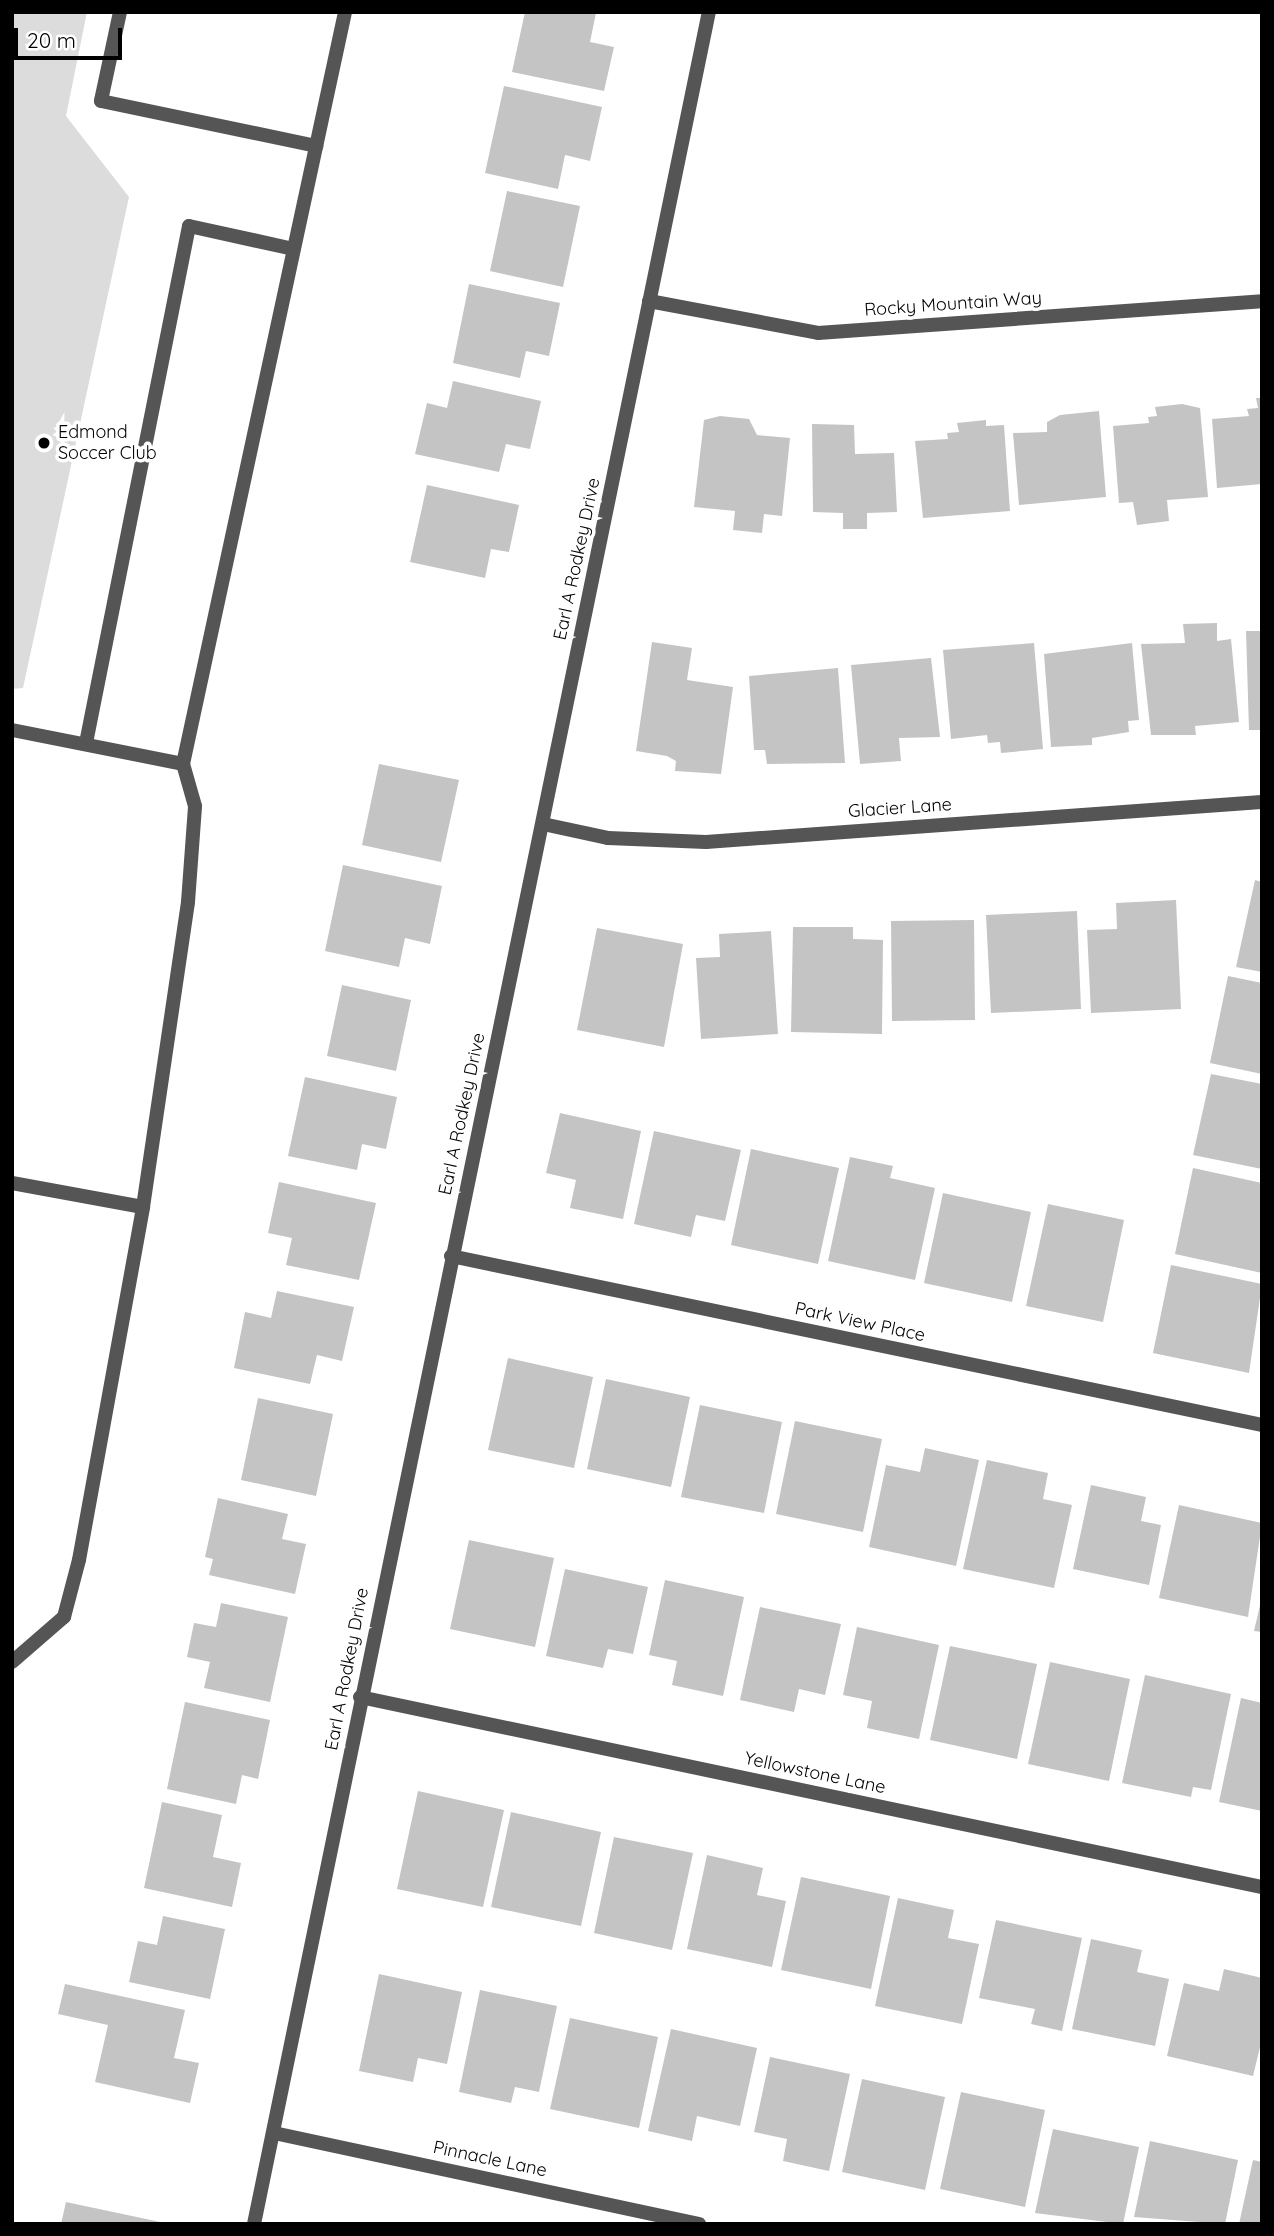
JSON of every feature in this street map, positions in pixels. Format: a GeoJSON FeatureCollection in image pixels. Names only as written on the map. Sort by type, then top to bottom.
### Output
{"type":"FeatureCollection","features":[{"type":"Feature","properties":{"kind":"street"},"geometry":{"type":"LineString","coordinates":[[120,12],[102,101],[316,146]]}},
{"type":"Feature","properties":{"kind":"street"},"geometry":{"type":"LineString","coordinates":[[12,1662],[64,1617],[144,1207],[188,902],[195,806],[183,765],[345,12]]}},
{"type":"Feature","properties":{"kind":"street","name":"Earl A Rodkey Drive"},"geometry":{"type":"LineString","coordinates":[[254,2224],[360,1697],[543,824],[709,12]]}},
{"type":"Feature","properties":{"kind":"street"},"geometry":{"type":"LineString","coordinates":[[86,743],[189,226],[294,249]]}},
{"type":"Feature","properties":{"kind":"street","name":"Rocky Mountain Way"},"geometry":{"type":"LineString","coordinates":[[649,301],[818,333],[1262,300]]}},
{"type":"Feature","properties":{"kind":"street"},"geometry":{"type":"LineString","coordinates":[[12,730],[86,743],[183,765]]}},
{"type":"Feature","properties":{"kind":"street","name":"Glacier Lane"},"geometry":{"type":"LineString","coordinates":[[543,824],[608,838],[706,842],[1262,802]]}},
{"type":"Feature","properties":{"kind":"street"},"geometry":{"type":"LineString","coordinates":[[12,1183],[144,1207]]}},
{"type":"Feature","properties":{"kind":"street","name":"Park View Place"},"geometry":{"type":"LineString","coordinates":[[451,1256],[1262,1425]]}},
{"type":"Feature","properties":{"kind":"street","name":"Yellowstone Lane"},"geometry":{"type":"LineString","coordinates":[[360,1697],[1262,1887]]}},
{"type":"Feature","properties":{"kind":"street","name":"Pinnacle Lane"},"geometry":{"type":"LineString","coordinates":[[274,2133],[699,2224]]}},
{"type":"Feature","properties":{"kind":"shaded area","name":"Edmond Soccer Club"},"geometry":{"type":"Polygon","coordinates":[[[12,12],[87,12],[66,116],[129,197],[23,688],[12,689],[12,12]]]}},
{"type":"Feature","properties":{"kind":"building"},"geometry":{"type":"Polygon","coordinates":[[[525,12],[596,13],[590,42],[614,47],[604,91],[512,72],[525,12]]]}},
{"type":"Feature","properties":{"kind":"building"},"geometry":{"type":"Polygon","coordinates":[[[504,86],[602,107],[590,161],[565,155],[558,189],[485,173],[504,86]]]}},
{"type":"Feature","properties":{"kind":"building"},"geometry":{"type":"Polygon","coordinates":[[[507,191],[580,206],[563,287],[490,271],[507,191]]]}},
{"type":"Feature","properties":{"kind":"building"},"geometry":{"type":"Polygon","coordinates":[[[469,284],[560,303],[549,356],[526,351],[520,378],[453,363],[469,284]]]}},
{"type":"Feature","properties":{"kind":"building"},"geometry":{"type":"Polygon","coordinates":[[[453,381],[541,401],[530,449],[506,444],[499,472],[415,454],[427,403],[447,408],[453,381]]]}},
{"type":"Feature","properties":{"kind":"building"},"geometry":{"type":"Polygon","coordinates":[[[1256,398],[1262,398],[1262,484],[1217,488],[1212,419],[1249,416],[1247,409],[1258,408],[1256,398]]]}},
{"type":"Feature","properties":{"kind":"building"},"geometry":{"type":"Polygon","coordinates":[[[1182,404],[1200,408],[1208,497],[1167,500],[1169,521],[1137,525],[1133,502],[1119,503],[1113,426],[1149,423],[1148,417],[1157,416],[1155,407],[1182,404]]]}},
{"type":"Feature","properties":{"kind":"building"},"geometry":{"type":"Polygon","coordinates":[[[1099,411],[1106,497],[1019,505],[1013,433],[1047,432],[1047,422],[1060,415],[1099,411]]]}},
{"type":"Feature","properties":{"kind":"building"},"geometry":{"type":"Polygon","coordinates":[[[720,416],[749,419],[757,435],[790,438],[782,516],[764,514],[762,533],[733,530],[735,511],[694,507],[704,420],[720,416]]]}},
{"type":"Feature","properties":{"kind":"building"},"geometry":{"type":"Polygon","coordinates":[[[986,420],[986,426],[1004,425],[1010,511],[923,518],[915,441],[948,439],[947,433],[959,432],[957,423],[986,420]]]}},
{"type":"Feature","properties":{"kind":"building"},"geometry":{"type":"Polygon","coordinates":[[[812,424],[854,425],[855,454],[894,453],[897,512],[867,513],[867,529],[843,529],[843,513],[813,512],[812,424]]]}},
{"type":"Feature","properties":{"kind":"building"},"geometry":{"type":"Polygon","coordinates":[[[427,485],[519,505],[509,552],[491,549],[485,578],[410,562],[427,485]]]}},
{"type":"Feature","properties":{"kind":"building"},"geometry":{"type":"Polygon","coordinates":[[[1217,623],[1217,641],[1231,639],[1239,722],[1195,726],[1196,735],[1151,735],[1141,644],[1185,643],[1183,624],[1217,623]]]}},
{"type":"Feature","properties":{"kind":"building"},"geometry":{"type":"Polygon","coordinates":[[[1246,631],[1262,631],[1262,730],[1249,730],[1246,631]]]}},
{"type":"Feature","properties":{"kind":"building"},"geometry":{"type":"Polygon","coordinates":[[[652,642],[692,648],[687,680],[733,687],[721,774],[675,771],[676,761],[667,756],[636,751],[652,642]]]}},
{"type":"Feature","properties":{"kind":"building"},"geometry":{"type":"Polygon","coordinates":[[[1034,643],[1043,749],[1001,753],[1000,742],[988,743],[987,735],[951,739],[943,650],[1034,643]]]}},
{"type":"Feature","properties":{"kind":"building"},"geometry":{"type":"Polygon","coordinates":[[[1132,643],[1139,720],[1128,721],[1129,732],[1092,738],[1092,745],[1051,747],[1044,654],[1132,643]]]}},
{"type":"Feature","properties":{"kind":"building"},"geometry":{"type":"Polygon","coordinates":[[[931,658],[940,737],[899,738],[901,761],[860,764],[851,665],[931,658]]]}},
{"type":"Feature","properties":{"kind":"building"},"geometry":{"type":"Polygon","coordinates":[[[838,668],[845,763],[767,764],[765,750],[754,750],[749,676],[838,668]]]}},
{"type":"Feature","properties":{"kind":"building"},"geometry":{"type":"Polygon","coordinates":[[[379,764],[459,780],[441,862],[362,845],[379,764]]]}},
{"type":"Feature","properties":{"kind":"building"},"geometry":{"type":"Polygon","coordinates":[[[343,865],[442,886],[430,944],[405,938],[399,967],[325,951],[343,865]]]}},
{"type":"Feature","properties":{"kind":"building"},"geometry":{"type":"Polygon","coordinates":[[[1255,880],[1262,882],[1262,972],[1236,967],[1255,880]]]}},
{"type":"Feature","properties":{"kind":"building"},"geometry":{"type":"Polygon","coordinates":[[[1176,900],[1181,1009],[1091,1013],[1087,930],[1117,929],[1116,903],[1176,900]]]}},
{"type":"Feature","properties":{"kind":"building"},"geometry":{"type":"Polygon","coordinates":[[[1077,911],[1081,1009],[991,1013],[986,915],[1077,911]]]}},
{"type":"Feature","properties":{"kind":"building"},"geometry":{"type":"Polygon","coordinates":[[[974,920],[975,1020],[892,1021],[891,921],[974,920]]]}},
{"type":"Feature","properties":{"kind":"building"},"geometry":{"type":"Polygon","coordinates":[[[793,927],[853,927],[853,939],[883,940],[882,1034],[791,1032],[793,927]]]}},
{"type":"Feature","properties":{"kind":"building"},"geometry":{"type":"Polygon","coordinates":[[[597,928],[683,944],[664,1047],[577,1030],[597,928]]]}},
{"type":"Feature","properties":{"kind":"building"},"geometry":{"type":"Polygon","coordinates":[[[771,931],[778,1034],[701,1039],[696,958],[720,957],[719,934],[771,931]]]}},
{"type":"Feature","properties":{"kind":"building"},"geometry":{"type":"Polygon","coordinates":[[[1228,976],[1262,983],[1262,1074],[1210,1063],[1228,976]]]}},
{"type":"Feature","properties":{"kind":"building"},"geometry":{"type":"Polygon","coordinates":[[[342,985],[411,1000],[396,1071],[327,1056],[342,985]]]}},
{"type":"Feature","properties":{"kind":"building"},"geometry":{"type":"Polygon","coordinates":[[[1211,1074],[1262,1084],[1262,1169],[1193,1155],[1211,1074]]]}},
{"type":"Feature","properties":{"kind":"building"},"geometry":{"type":"Polygon","coordinates":[[[305,1077],[397,1097],[386,1149],[362,1144],[357,1170],[288,1156],[305,1077]]]}},
{"type":"Feature","properties":{"kind":"building"},"geometry":{"type":"Polygon","coordinates":[[[560,1113],[641,1131],[623,1219],[570,1208],[576,1180],[546,1173],[560,1113]]]}},
{"type":"Feature","properties":{"kind":"building"},"geometry":{"type":"Polygon","coordinates":[[[654,1131],[741,1150],[725,1221],[696,1215],[691,1237],[634,1224],[654,1131]]]}},
{"type":"Feature","properties":{"kind":"building"},"geometry":{"type":"Polygon","coordinates":[[[751,1149],[839,1168],[818,1264],[731,1245],[751,1149]]]}},
{"type":"Feature","properties":{"kind":"building"},"geometry":{"type":"Polygon","coordinates":[[[850,1157],[893,1166],[890,1178],[935,1188],[915,1280],[828,1261],[850,1157]]]}},
{"type":"Feature","properties":{"kind":"building"},"geometry":{"type":"Polygon","coordinates":[[[1193,1168],[1262,1183],[1262,1273],[1175,1254],[1193,1168]]]}},
{"type":"Feature","properties":{"kind":"building"},"geometry":{"type":"Polygon","coordinates":[[[279,1182],[376,1203],[359,1280],[286,1265],[292,1238],[268,1233],[279,1182]]]}},
{"type":"Feature","properties":{"kind":"building"},"geometry":{"type":"Polygon","coordinates":[[[943,1193],[1031,1212],[1012,1302],[924,1283],[943,1193]]]}},
{"type":"Feature","properties":{"kind":"building"},"geometry":{"type":"Polygon","coordinates":[[[1048,1204],[1124,1220],[1103,1322],[1026,1306],[1048,1204]]]}},
{"type":"Feature","properties":{"kind":"building"},"geometry":{"type":"Polygon","coordinates":[[[1171,1265],[1262,1284],[1249,1373],[1153,1353],[1171,1265]]]}},
{"type":"Feature","properties":{"kind":"building"},"geometry":{"type":"Polygon","coordinates":[[[277,1291],[354,1307],[342,1361],[317,1355],[310,1384],[234,1368],[245,1312],[271,1318],[277,1291]]]}},
{"type":"Feature","properties":{"kind":"building"},"geometry":{"type":"Polygon","coordinates":[[[508,1358],[593,1377],[574,1468],[488,1450],[508,1358]]]}},
{"type":"Feature","properties":{"kind":"building"},"geometry":{"type":"Polygon","coordinates":[[[606,1379],[690,1397],[671,1487],[587,1469],[606,1379]]]}},
{"type":"Feature","properties":{"kind":"building"},"geometry":{"type":"Polygon","coordinates":[[[258,1398],[333,1414],[316,1496],[241,1480],[258,1398]]]}},
{"type":"Feature","properties":{"kind":"building"},"geometry":{"type":"Polygon","coordinates":[[[700,1405],[782,1422],[764,1513],[681,1497],[700,1405]]]}},
{"type":"Feature","properties":{"kind":"building"},"geometry":{"type":"Polygon","coordinates":[[[795,1421],[882,1439],[863,1532],[776,1514],[795,1421]]]}},
{"type":"Feature","properties":{"kind":"building"},"geometry":{"type":"Polygon","coordinates":[[[925,1448],[979,1460],[956,1566],[869,1547],[886,1465],[920,1472],[925,1448]]]}},
{"type":"Feature","properties":{"kind":"building"},"geometry":{"type":"Polygon","coordinates":[[[987,1460],[1048,1473],[1043,1499],[1072,1505],[1054,1588],[963,1569],[987,1460]]]}},
{"type":"Feature","properties":{"kind":"building"},"geometry":{"type":"Polygon","coordinates":[[[1091,1485],[1146,1497],[1141,1521],[1161,1525],[1149,1585],[1073,1569],[1091,1485]]]}},
{"type":"Feature","properties":{"kind":"building"},"geometry":{"type":"Polygon","coordinates":[[[218,1498],[288,1514],[282,1539],[306,1544],[295,1594],[209,1575],[213,1559],[205,1557],[218,1498]]]}},
{"type":"Feature","properties":{"kind":"building"},"geometry":{"type":"Polygon","coordinates":[[[1179,1505],[1262,1523],[1248,1617],[1159,1598],[1179,1505]]]}},
{"type":"Feature","properties":{"kind":"building"},"geometry":{"type":"Polygon","coordinates":[[[469,1540],[554,1558],[535,1647],[450,1629],[469,1540]]]}},
{"type":"Feature","properties":{"kind":"building"},"geometry":{"type":"Polygon","coordinates":[[[565,1569],[648,1587],[633,1654],[608,1649],[603,1668],[546,1656],[565,1569]]]}},
{"type":"Feature","properties":{"kind":"building"},"geometry":{"type":"Polygon","coordinates":[[[665,1580],[744,1597],[723,1696],[672,1685],[677,1661],[649,1655],[665,1580]]]}},
{"type":"Feature","properties":{"kind":"building"},"geometry":{"type":"Polygon","coordinates":[[[1262,1601],[1262,1632],[1254,1631],[1262,1601]]]}},
{"type":"Feature","properties":{"kind":"building"},"geometry":{"type":"Polygon","coordinates":[[[221,1603],[288,1617],[270,1702],[204,1688],[210,1662],[187,1657],[194,1623],[216,1627],[221,1603]]]}},
{"type":"Feature","properties":{"kind":"building"},"geometry":{"type":"Polygon","coordinates":[[[760,1607],[841,1624],[825,1695],[799,1689],[794,1712],[740,1700],[760,1607]]]}},
{"type":"Feature","properties":{"kind":"building"},"geometry":{"type":"Polygon","coordinates":[[[857,1627],[939,1645],[919,1739],[867,1728],[872,1701],[843,1695],[857,1627]]]}},
{"type":"Feature","properties":{"kind":"building"},"geometry":{"type":"Polygon","coordinates":[[[950,1646],[1037,1664],[1017,1759],[930,1740],[950,1646]]]}},
{"type":"Feature","properties":{"kind":"building"},"geometry":{"type":"Polygon","coordinates":[[[1050,1662],[1130,1679],[1109,1781],[1028,1764],[1050,1662]]]}},
{"type":"Feature","properties":{"kind":"building"},"geometry":{"type":"Polygon","coordinates":[[[1145,1675],[1231,1694],[1211,1790],[1193,1787],[1191,1797],[1122,1783],[1145,1675]]]}},
{"type":"Feature","properties":{"kind":"building"},"geometry":{"type":"Polygon","coordinates":[[[1241,1698],[1262,1703],[1262,1811],[1219,1802],[1241,1698]]]}},
{"type":"Feature","properties":{"kind":"building"},"geometry":{"type":"Polygon","coordinates":[[[185,1702],[270,1720],[258,1779],[242,1775],[236,1804],[167,1789],[185,1702]]]}},
{"type":"Feature","properties":{"kind":"building"},"geometry":{"type":"Polygon","coordinates":[[[418,1791],[504,1810],[483,1907],[397,1889],[418,1791]]]}},
{"type":"Feature","properties":{"kind":"building"},"geometry":{"type":"Polygon","coordinates":[[[162,1802],[222,1815],[213,1857],[241,1863],[232,1907],[144,1888],[162,1802]]]}},
{"type":"Feature","properties":{"kind":"building"},"geometry":{"type":"Polygon","coordinates":[[[511,1812],[601,1832],[581,1926],[491,1907],[511,1812]]]}},
{"type":"Feature","properties":{"kind":"building"},"geometry":{"type":"Polygon","coordinates":[[[614,1837],[693,1853],[672,1950],[594,1933],[614,1837]]]}},
{"type":"Feature","properties":{"kind":"building"},"geometry":{"type":"Polygon","coordinates":[[[707,1855],[763,1868],[757,1895],[786,1901],[772,1967],[687,1949],[707,1855]]]}},
{"type":"Feature","properties":{"kind":"building"},"geometry":{"type":"Polygon","coordinates":[[[801,1877],[890,1896],[871,1989],[781,1970],[801,1877]]]}},
{"type":"Feature","properties":{"kind":"building"},"geometry":{"type":"Polygon","coordinates":[[[898,1898],[954,1910],[948,1938],[979,1944],[962,2024],[875,2006],[898,1898]]]}},
{"type":"Feature","properties":{"kind":"building"},"geometry":{"type":"Polygon","coordinates":[[[163,1916],[225,1929],[210,1999],[129,1982],[138,1941],[157,1945],[163,1916]]]}},
{"type":"Feature","properties":{"kind":"building"},"geometry":{"type":"Polygon","coordinates":[[[996,1920],[1082,1938],[1062,2031],[1031,2024],[1035,2009],[979,1998],[996,1920]]]}},
{"type":"Feature","properties":{"kind":"building"},"geometry":{"type":"Polygon","coordinates":[[[1091,1939],[1142,1950],[1137,1972],[1169,1979],[1155,2046],[1072,2029],[1091,1939]]]}},
{"type":"Feature","properties":{"kind":"building"},"geometry":{"type":"Polygon","coordinates":[[[1224,1969],[1262,1978],[1262,2039],[1253,2076],[1167,2056],[1184,1983],[1219,1991],[1224,1969]]]}},
{"type":"Feature","properties":{"kind":"building"},"geometry":{"type":"Polygon","coordinates":[[[379,1974],[462,1992],[447,2064],[418,2058],[413,2082],[359,2071],[379,1974]]]}},
{"type":"Feature","properties":{"kind":"building"},"geometry":{"type":"Polygon","coordinates":[[[65,1984],[185,2010],[174,2058],[199,2063],[190,2103],[95,2082],[108,2025],[58,2014],[65,1984]]]}},
{"type":"Feature","properties":{"kind":"building"},"geometry":{"type":"Polygon","coordinates":[[[480,1990],[557,2006],[539,2092],[515,2087],[511,2103],[459,2092],[480,1990]]]}},
{"type":"Feature","properties":{"kind":"building"},"geometry":{"type":"Polygon","coordinates":[[[570,2018],[658,2037],[639,2128],[550,2109],[570,2018]]]}},
{"type":"Feature","properties":{"kind":"building"},"geometry":{"type":"Polygon","coordinates":[[[671,2029],[757,2048],[740,2126],[697,2116],[692,2141],[648,2131],[671,2029]]]}},
{"type":"Feature","properties":{"kind":"building"},"geometry":{"type":"Polygon","coordinates":[[[770,2057],[850,2074],[829,2171],[783,2161],[787,2139],[754,2132],[770,2057]]]}},
{"type":"Feature","properties":{"kind":"building"},"geometry":{"type":"Polygon","coordinates":[[[862,2079],[945,2097],[925,2190],[842,2172],[862,2079]]]}},
{"type":"Feature","properties":{"kind":"building"},"geometry":{"type":"Polygon","coordinates":[[[961,2092],[1045,2110],[1025,2207],[940,2189],[961,2092]]]}},
{"type":"Feature","properties":{"kind":"building"},"geometry":{"type":"Polygon","coordinates":[[[1053,2129],[1139,2147],[1123,2224],[1035,2213],[1053,2129]]]}},
{"type":"Feature","properties":{"kind":"building"},"geometry":{"type":"Polygon","coordinates":[[[1150,2141],[1238,2160],[1225,2224],[1134,2217],[1150,2141]]]}},
{"type":"Feature","properties":{"kind":"building"},"geometry":{"type":"Polygon","coordinates":[[[1253,2160],[1262,2162],[1262,2224],[1239,2224],[1253,2160]]]}},
{"type":"Feature","properties":{"kind":"building"},"geometry":{"type":"Polygon","coordinates":[[[66,2202],[165,2223],[165,2224],[61,2224],[66,2202]]]}},
{"type":"Feature","properties":{"kind":"place","name":"Edmond Soccer Club"},"geometry":{"type":"Point","coordinates":[44,443]}}]}
